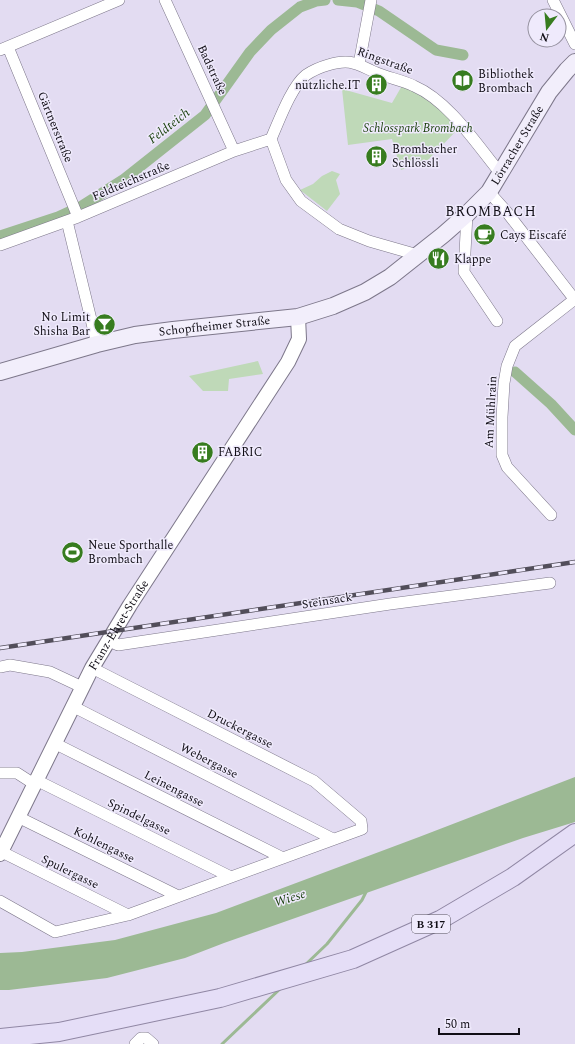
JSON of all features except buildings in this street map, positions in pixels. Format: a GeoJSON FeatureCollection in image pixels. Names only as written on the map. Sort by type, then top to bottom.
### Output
{"type":"FeatureCollection","features":[{"type":"Feature","properties":{"kind":"main road","name":"Lörracher Straße"},"geometry":{"type":"LineString","coordinates":[[418,255],[467,214],[489,192],[549,92],[575,62]]}},
{"type":"Feature","properties":{"kind":"main road","name":"Schopfheimer Straße"},"geometry":{"type":"LineString","coordinates":[[0,372],[97,344],[135,335],[298,316],[333,306],[365,292],[390,277],[418,255]]}},
{"type":"Feature","properties":{"kind":"main road","name":"B 317"},"geometry":{"type":"LineString","coordinates":[[0,1038],[66,1031],[220,998],[353,959],[440,920],[513,878],[575,833]]}},
{"type":"Feature","properties":{"kind":"street"},"geometry":{"type":"LineString","coordinates":[[4,49],[119,0]]}},
{"type":"Feature","properties":{"kind":"street","name":"Badstraße"},"geometry":{"type":"LineString","coordinates":[[165,0],[234,151]]}},
{"type":"Feature","properties":{"kind":"street"},"geometry":{"type":"LineString","coordinates":[[553,0],[575,44]]}},
{"type":"Feature","properties":{"kind":"street"},"geometry":{"type":"LineString","coordinates":[[359,64],[370,5]]}},
{"type":"Feature","properties":{"kind":"street","name":"Gärtnerstraße"},"geometry":{"type":"LineString","coordinates":[[4,49],[76,212]]}},
{"type":"Feature","properties":{"kind":"street","name":"Ringstraße"},"geometry":{"type":"LineString","coordinates":[[271,139],[292,92],[306,76],[322,67],[340,61],[359,64],[378,73],[416,86],[441,104],[464,127],[501,174]]}},
{"type":"Feature","properties":{"kind":"street"},"geometry":{"type":"LineString","coordinates":[[271,139],[286,180],[301,201],[339,230],[369,241],[418,255]]}},
{"type":"Feature","properties":{"kind":"street","name":"Feldteichstraße"},"geometry":{"type":"LineString","coordinates":[[0,245],[67,221],[76,212],[234,151],[271,139]]}},
{"type":"Feature","properties":{"kind":"street"},"geometry":{"type":"LineString","coordinates":[[489,192],[506,211],[575,300]]}},
{"type":"Feature","properties":{"kind":"street"},"geometry":{"type":"LineString","coordinates":[[467,214],[464,272],[497,321]]}},
{"type":"Feature","properties":{"kind":"street"},"geometry":{"type":"LineString","coordinates":[[67,221],[97,344]]}},
{"type":"Feature","properties":{"kind":"street","name":"Am Mühlrain"},"geometry":{"type":"LineString","coordinates":[[551,515],[507,466],[502,455],[504,383],[507,366],[515,346],[575,300]]}},
{"type":"Feature","properties":{"kind":"street","name":"Franz-Ehret-Straße"},"geometry":{"type":"LineString","coordinates":[[0,852],[92,668],[188,514],[288,362],[299,339],[298,316]]}},
{"type":"Feature","properties":{"kind":"street","name":"Steinsack"},"geometry":{"type":"LineString","coordinates":[[109,641],[118,645],[390,604],[550,583]]}},
{"type":"Feature","properties":{"kind":"street"},"geometry":{"type":"LineString","coordinates":[[0,666],[10,665],[50,672],[82,686]]}},
{"type":"Feature","properties":{"kind":"street","name":"Druckergasse"},"geometry":{"type":"LineString","coordinates":[[92,668],[314,781],[361,821],[362,829],[333,839]]}},
{"type":"Feature","properties":{"kind":"street","name":"Webergasse"},"geometry":{"type":"LineString","coordinates":[[72,706],[333,839]]}},
{"type":"Feature","properties":{"kind":"street","name":"Leinengasse"},"geometry":{"type":"LineString","coordinates":[[54,743],[283,858]]}},
{"type":"Feature","properties":{"kind":"street"},"geometry":{"type":"LineString","coordinates":[[0,773],[17,773],[35,782]]}},
{"type":"Feature","properties":{"kind":"street","name":"Spindelgasse"},"geometry":{"type":"LineString","coordinates":[[35,782],[231,877]]}},
{"type":"Feature","properties":{"kind":"street","name":"Kohlengasse"},"geometry":{"type":"LineString","coordinates":[[18,817],[178,896]]}},
{"type":"Feature","properties":{"kind":"street"},"geometry":{"type":"LineString","coordinates":[[0,901],[55,932],[128,915],[333,839]]}},
{"type":"Feature","properties":{"kind":"street","name":"Spulergasse"},"geometry":{"type":"LineString","coordinates":[[0,852],[128,915]]}},
{"type":"Feature","properties":{"kind":"street"},"geometry":{"type":"LineString","coordinates":[[135,1044],[141,1038],[146,1038],[153,1044]]}},
{"type":"Feature","properties":{"kind":"green space","name":"Schlosspark Brombach"},"geometry":{"type":"Polygon","coordinates":[[[403,84],[428,98],[459,128],[428,160],[401,170],[392,139],[348,145],[342,89],[392,103],[403,84]]]}},
{"type":"Feature","properties":{"kind":"green space"},"geometry":{"type":"Polygon","coordinates":[[[332,171],[340,174],[336,180],[340,194],[327,211],[300,190],[313,184],[322,176],[332,171]]]}},
{"type":"Feature","properties":{"kind":"green space"},"geometry":{"type":"Polygon","coordinates":[[[258,361],[263,374],[229,379],[228,391],[203,391],[189,376],[258,361]]]}},
{"type":"Feature","properties":{"kind":"water","name":"Wiese"},"geometry":{"type":"Polygon","coordinates":[[[575,777],[575,822],[523,838],[185,958],[107,978],[0,990],[0,953],[22,952],[115,940],[216,913],[575,777]]]}},
{"type":"Feature","properties":{"kind":"waterway","name":"Feldteich"},"geometry":{"type":"LineString","coordinates":[[0,236],[58,217],[82,206],[123,180],[205,115],[250,52],[271,30],[300,7],[316,1],[325,0]]}},
{"type":"Feature","properties":{"kind":"waterway","name":"Feldteich"},"geometry":{"type":"LineString","coordinates":[[338,0],[357,2],[379,11],[436,50],[463,55]]}},
{"type":"Feature","properties":{"kind":"waterway"},"geometry":{"type":"LineString","coordinates":[[515,372],[551,404],[575,430]]}},
{"type":"Feature","properties":{"kind":"waterway"},"geometry":{"type":"LineString","coordinates":[[304,966],[327,944],[362,900],[366,892]]}},
{"type":"Feature","properties":{"kind":"waterway"},"geometry":{"type":"LineString","coordinates":[[222,1044],[282,987]]}},
{"type":"Feature","properties":{"kind":"railway"},"geometry":{"type":"LineString","coordinates":[[0,648],[575,562]]}},
{"type":"Feature","properties":{"kind":"place","name":"Bibliothek Brombach"},"geometry":{"type":"Point","coordinates":[462,81]}},
{"type":"Feature","properties":{"kind":"place","name":"nützliche.IT"},"geometry":{"type":"Point","coordinates":[376,85]}},
{"type":"Feature","properties":{"kind":"place","name":"Brombacher Schlössli"},"geometry":{"type":"Point","coordinates":[377,156]}},
{"type":"Feature","properties":{"kind":"place","name":"Cays Eiscafé"},"geometry":{"type":"Point","coordinates":[484,235]}},
{"type":"Feature","properties":{"kind":"place","name":"Klappe"},"geometry":{"type":"Point","coordinates":[438,259]}},
{"type":"Feature","properties":{"kind":"place","name":"No Limit Shisha Bar"},"geometry":{"type":"Point","coordinates":[105,324]}},
{"type":"Feature","properties":{"kind":"place","name":"FABRIC"},"geometry":{"type":"Point","coordinates":[202,452]}},
{"type":"Feature","properties":{"kind":"place","name":"Neue Sporthalle Brombach"},"geometry":{"type":"Point","coordinates":[72,552]}},
{"type":"Feature","properties":{"kind":"district","name":"BROMBACH"},"geometry":{"type":"Point","coordinates":[491,211]}}]}
